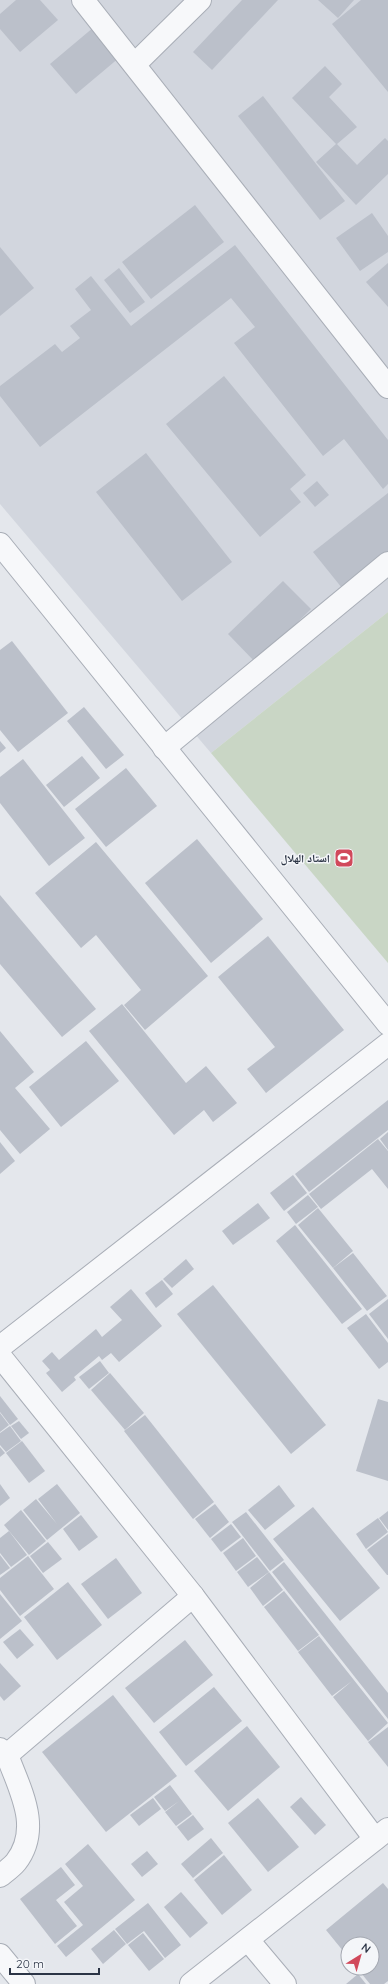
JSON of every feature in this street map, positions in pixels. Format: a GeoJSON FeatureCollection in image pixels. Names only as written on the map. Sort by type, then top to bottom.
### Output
{"type":"FeatureCollection","features":[{"type":"Feature","properties":{"kind":"street"},"geometry":{"type":"LineString","coordinates":[[83,0],[135,64],[388,387]]}},
{"type":"Feature","properties":{"kind":"street"},"geometry":{"type":"LineString","coordinates":[[135,64],[200,0]]}},
{"type":"Feature","properties":{"kind":"street"},"geometry":{"type":"LineString","coordinates":[[1,548],[388,1024]]}},
{"type":"Feature","properties":{"kind":"street"},"geometry":{"type":"LineString","coordinates":[[164,748],[388,563]]}},
{"type":"Feature","properties":{"kind":"street"},"geometry":{"type":"LineString","coordinates":[[0,1348],[388,1044]]}},
{"type":"Feature","properties":{"kind":"street"},"geometry":{"type":"LineString","coordinates":[[0,1356],[382,1834],[191,1984]]}},
{"type":"Feature","properties":{"kind":"street"},"geometry":{"type":"LineString","coordinates":[[0,1876],[16,1862],[29,1836],[27,1807],[3,1752],[193,1596]]}},
{"type":"Feature","properties":{"kind":"street"},"geometry":{"type":"LineString","coordinates":[[248,1940],[285,1984]]}},
{"type":"Feature","properties":{"kind":"street"},"geometry":{"type":"LineString","coordinates":[[0,1955],[24,1984]]}},
{"type":"Feature","properties":{"kind":"shaded area"},"geometry":{"type":"Polygon","coordinates":[[[0,0],[388,0],[388,612],[211,753],[0,504],[0,0]]]}},
{"type":"Feature","properties":{"kind":"green space","name":"استاد الهلال"},"geometry":{"type":"Polygon","coordinates":[[[388,612],[388,963],[211,753],[388,612]]]}},
{"type":"Feature","properties":{"kind":"building"},"geometry":{"type":"Polygon","coordinates":[[[16,0],[40,0],[58,20],[20,52],[0,29],[0,14],[16,0]]]}},
{"type":"Feature","properties":{"kind":"building"},"geometry":{"type":"Polygon","coordinates":[[[242,0],[278,0],[212,70],[193,52],[242,0]]]}},
{"type":"Feature","properties":{"kind":"building"},"geometry":{"type":"Polygon","coordinates":[[[318,0],[354,0],[338,18],[318,0]]]}},
{"type":"Feature","properties":{"kind":"building"},"geometry":{"type":"Polygon","coordinates":[[[361,0],[388,0],[388,92],[332,24],[361,0]]]}},
{"type":"Feature","properties":{"kind":"building"},"geometry":{"type":"Polygon","coordinates":[[[94,27],[120,57],[76,94],[50,64],[94,27]]]}},
{"type":"Feature","properties":{"kind":"building"},"geometry":{"type":"Polygon","coordinates":[[[325,66],[342,84],[329,97],[357,127],[337,144],[357,165],[385,138],[388,141],[388,174],[356,205],[316,162],[336,144],[292,98],[325,66]]]}},
{"type":"Feature","properties":{"kind":"building"},"geometry":{"type":"Polygon","coordinates":[[[263,96],[345,201],[320,220],[238,116],[263,96]]]}},
{"type":"Feature","properties":{"kind":"building"},"geometry":{"type":"Polygon","coordinates":[[[195,205],[224,242],[151,299],[122,262],[195,205]]]}},
{"type":"Feature","properties":{"kind":"building"},"geometry":{"type":"Polygon","coordinates":[[[372,213],[388,236],[388,252],[360,271],[336,238],[372,213]]]}},
{"type":"Feature","properties":{"kind":"building"},"geometry":{"type":"Polygon","coordinates":[[[235,245],[388,440],[388,484],[383,489],[344,439],[323,456],[234,343],[255,327],[231,298],[40,447],[0,396],[0,386],[55,344],[62,352],[80,338],[70,326],[91,310],[75,289],[91,276],[131,326],[235,245]]]}},
{"type":"Feature","properties":{"kind":"building"},"geometry":{"type":"Polygon","coordinates":[[[0,247],[34,288],[0,316],[0,247]]]}},
{"type":"Feature","properties":{"kind":"building"},"geometry":{"type":"Polygon","coordinates":[[[388,263],[388,307],[366,282],[388,263]]]}},
{"type":"Feature","properties":{"kind":"building"},"geometry":{"type":"Polygon","coordinates":[[[119,268],[145,302],[130,313],[104,280],[119,268]]]}},
{"type":"Feature","properties":{"kind":"building"},"geometry":{"type":"Polygon","coordinates":[[[224,376],[306,475],[290,489],[301,502],[260,537],[166,424],[224,376]]]}},
{"type":"Feature","properties":{"kind":"building"},"geometry":{"type":"Polygon","coordinates":[[[146,453],[232,562],[182,601],[96,492],[146,453]]]}},
{"type":"Feature","properties":{"kind":"building"},"geometry":{"type":"Polygon","coordinates":[[[317,481],[329,495],[315,507],[303,493],[317,481]]]}},
{"type":"Feature","properties":{"kind":"building"},"geometry":{"type":"Polygon","coordinates":[[[388,493],[388,552],[342,588],[313,552],[388,493]]]}},
{"type":"Feature","properties":{"kind":"building"},"geometry":{"type":"Polygon","coordinates":[[[283,581],[311,609],[256,663],[228,634],[283,581]]]}},
{"type":"Feature","properties":{"kind":"building"},"geometry":{"type":"Polygon","coordinates":[[[12,641],[68,713],[18,752],[0,730],[0,650],[12,641]]]}},
{"type":"Feature","properties":{"kind":"building"},"geometry":{"type":"Polygon","coordinates":[[[84,707],[124,755],[106,769],[67,721],[84,707]]]}},
{"type":"Feature","properties":{"kind":"building"},"geometry":{"type":"Polygon","coordinates":[[[0,741],[6,748],[0,753],[0,741]]]}},
{"type":"Feature","properties":{"kind":"building"},"geometry":{"type":"Polygon","coordinates":[[[82,756],[100,778],[64,807],[46,785],[82,756]]]}},
{"type":"Feature","properties":{"kind":"building"},"geometry":{"type":"Polygon","coordinates":[[[23,759],[85,838],[49,866],[0,803],[0,777],[23,759]]]}},
{"type":"Feature","properties":{"kind":"building"},"geometry":{"type":"Polygon","coordinates":[[[126,768],[157,806],[106,847],[75,809],[126,768]]]}},
{"type":"Feature","properties":{"kind":"building"},"geometry":{"type":"Polygon","coordinates":[[[197,839],[263,919],[211,963],[145,883],[197,839]]]}},
{"type":"Feature","properties":{"kind":"building"},"geometry":{"type":"Polygon","coordinates":[[[96,842],[208,976],[145,1030],[124,1005],[141,990],[96,935],[81,948],[35,893],[96,842]]]}},
{"type":"Feature","properties":{"kind":"building"},"geometry":{"type":"Polygon","coordinates":[[[0,895],[96,1009],[62,1037],[0,964],[0,895]]]}},
{"type":"Feature","properties":{"kind":"building"},"geometry":{"type":"Polygon","coordinates":[[[268,936],[344,1030],[266,1093],[247,1069],[275,1047],[218,977],[268,936]]]}},
{"type":"Feature","properties":{"kind":"building"},"geometry":{"type":"Polygon","coordinates":[[[122,1004],[186,1083],[206,1066],[237,1103],[213,1122],[204,1110],[174,1135],[89,1031],[122,1004]]]}},
{"type":"Feature","properties":{"kind":"building"},"geometry":{"type":"Polygon","coordinates":[[[0,1031],[34,1072],[15,1088],[50,1129],[20,1154],[0,1130],[0,1031]]]}},
{"type":"Feature","properties":{"kind":"building"},"geometry":{"type":"Polygon","coordinates":[[[86,1041],[119,1081],[61,1127],[29,1087],[86,1041]]]}},
{"type":"Feature","properties":{"kind":"building"},"geometry":{"type":"Polygon","coordinates":[[[388,1100],[388,1130],[309,1192],[295,1174],[388,1100]]]}},
{"type":"Feature","properties":{"kind":"building"},"geometry":{"type":"Polygon","coordinates":[[[388,1132],[388,1150],[380,1139],[388,1132]]]}},
{"type":"Feature","properties":{"kind":"building"},"geometry":{"type":"Polygon","coordinates":[[[378,1139],[388,1151],[388,1189],[372,1169],[321,1209],[309,1194],[378,1139]]]}},
{"type":"Feature","properties":{"kind":"building"},"geometry":{"type":"Polygon","coordinates":[[[0,1142],[15,1161],[0,1174],[0,1142]]]}},
{"type":"Feature","properties":{"kind":"building"},"geometry":{"type":"Polygon","coordinates":[[[293,1175],[307,1193],[284,1211],[270,1193],[293,1175]]]}},
{"type":"Feature","properties":{"kind":"building"},"geometry":{"type":"Polygon","coordinates":[[[308,1195],[318,1207],[296,1224],[287,1212],[308,1195]]]}},
{"type":"Feature","properties":{"kind":"building"},"geometry":{"type":"Polygon","coordinates":[[[258,1203],[270,1218],[233,1245],[222,1231],[258,1203]]]}},
{"type":"Feature","properties":{"kind":"building"},"geometry":{"type":"Polygon","coordinates":[[[318,1208],[353,1251],[333,1268],[298,1225],[318,1208]]]}},
{"type":"Feature","properties":{"kind":"building"},"geometry":{"type":"Polygon","coordinates":[[[295,1225],[362,1309],[342,1324],[276,1241],[295,1225]]]}},
{"type":"Feature","properties":{"kind":"building"},"geometry":{"type":"Polygon","coordinates":[[[353,1253],[387,1296],[367,1311],[333,1268],[353,1253]]]}},
{"type":"Feature","properties":{"kind":"building"},"geometry":{"type":"Polygon","coordinates":[[[186,1259],[194,1269],[172,1288],[163,1279],[186,1259]]]}},
{"type":"Feature","properties":{"kind":"building"},"geometry":{"type":"Polygon","coordinates":[[[162,1280],[173,1294],[156,1308],[145,1293],[162,1280]]]}},
{"type":"Feature","properties":{"kind":"building"},"geometry":{"type":"Polygon","coordinates":[[[213,1285],[326,1425],[291,1454],[177,1314],[213,1285]]]}},
{"type":"Feature","properties":{"kind":"building"},"geometry":{"type":"Polygon","coordinates":[[[131,1289],[162,1326],[119,1362],[111,1353],[102,1360],[99,1356],[74,1377],[76,1380],[62,1392],[46,1373],[50,1370],[42,1361],[52,1352],[59,1360],[96,1329],[102,1337],[122,1320],[110,1307],[131,1289]]]}},
{"type":"Feature","properties":{"kind":"building"},"geometry":{"type":"Polygon","coordinates":[[[388,1299],[388,1339],[369,1314],[388,1299]]]}},
{"type":"Feature","properties":{"kind":"building"},"geometry":{"type":"Polygon","coordinates":[[[366,1314],[388,1343],[388,1362],[379,1369],[347,1328],[366,1314]]]}},
{"type":"Feature","properties":{"kind":"building"},"geometry":{"type":"Polygon","coordinates":[[[100,1361],[109,1373],[89,1389],[79,1377],[100,1361]]]}},
{"type":"Feature","properties":{"kind":"building"},"geometry":{"type":"Polygon","coordinates":[[[110,1373],[144,1413],[125,1430],[91,1390],[110,1373]]]}},
{"type":"Feature","properties":{"kind":"building"},"geometry":{"type":"Polygon","coordinates":[[[0,1396],[18,1419],[10,1425],[0,1412],[0,1396]]]}},
{"type":"Feature","properties":{"kind":"building"},"geometry":{"type":"Polygon","coordinates":[[[378,1399],[388,1402],[388,1481],[356,1471],[378,1399]]]}},
{"type":"Feature","properties":{"kind":"building"},"geometry":{"type":"Polygon","coordinates":[[[0,1413],[9,1425],[0,1432],[0,1413]]]}},
{"type":"Feature","properties":{"kind":"building"},"geometry":{"type":"Polygon","coordinates":[[[145,1415],[214,1502],[193,1519],[124,1431],[145,1415]]]}},
{"type":"Feature","properties":{"kind":"building"},"geometry":{"type":"Polygon","coordinates":[[[19,1421],[29,1433],[21,1439],[11,1426],[19,1421]]]}},
{"type":"Feature","properties":{"kind":"building"},"geometry":{"type":"Polygon","coordinates":[[[10,1426],[21,1441],[6,1452],[0,1445],[0,1433],[10,1426]]]}},
{"type":"Feature","properties":{"kind":"building"},"geometry":{"type":"Polygon","coordinates":[[[22,1441],[45,1471],[29,1483],[6,1453],[22,1441]]]}},
{"type":"Feature","properties":{"kind":"building"},"geometry":{"type":"Polygon","coordinates":[[[0,1447],[5,1453],[0,1457],[0,1447]]]}},
{"type":"Feature","properties":{"kind":"building"},"geometry":{"type":"Polygon","coordinates":[[[0,1484],[10,1498],[0,1506],[0,1484]]]}},
{"type":"Feature","properties":{"kind":"building"},"geometry":{"type":"Polygon","coordinates":[[[57,1484],[80,1513],[47,1540],[23,1510],[36,1499],[57,1524],[38,1499],[57,1484]]]}},
{"type":"Feature","properties":{"kind":"building"},"geometry":{"type":"Polygon","coordinates":[[[279,1485],[295,1506],[265,1530],[248,1510],[279,1485]]]}},
{"type":"Feature","properties":{"kind":"building"},"geometry":{"type":"Polygon","coordinates":[[[215,1504],[229,1522],[210,1538],[195,1519],[215,1504]]]}},
{"type":"Feature","properties":{"kind":"building"},"geometry":{"type":"Polygon","coordinates":[[[313,1507],[380,1588],[340,1621],[273,1539],[313,1507]]]}},
{"type":"Feature","properties":{"kind":"building"},"geometry":{"type":"Polygon","coordinates":[[[21,1510],[46,1541],[29,1555],[4,1525],[21,1510]]]}},
{"type":"Feature","properties":{"kind":"building"},"geometry":{"type":"Polygon","coordinates":[[[388,1511],[388,1530],[379,1518],[388,1511]]]}},
{"type":"Feature","properties":{"kind":"building"},"geometry":{"type":"Polygon","coordinates":[[[246,1512],[284,1560],[270,1571],[232,1522],[246,1512]]]}},
{"type":"Feature","properties":{"kind":"building"},"geometry":{"type":"Polygon","coordinates":[[[81,1515],[98,1537],[79,1551],[63,1529],[81,1515]]]}},
{"type":"Feature","properties":{"kind":"building"},"geometry":{"type":"Polygon","coordinates":[[[378,1518],[388,1532],[366,1549],[356,1534],[378,1518]]]}},
{"type":"Feature","properties":{"kind":"building"},"geometry":{"type":"Polygon","coordinates":[[[231,1524],[241,1537],[221,1552],[211,1539],[231,1524]]]}},
{"type":"Feature","properties":{"kind":"building"},"geometry":{"type":"Polygon","coordinates":[[[9,1531],[27,1555],[11,1567],[0,1553],[0,1538],[9,1531]]]}},
{"type":"Feature","properties":{"kind":"building"},"geometry":{"type":"Polygon","coordinates":[[[388,1534],[388,1575],[387,1575],[367,1550],[388,1534]]]}},
{"type":"Feature","properties":{"kind":"building"},"geometry":{"type":"Polygon","coordinates":[[[243,1538],[256,1556],[236,1571],[223,1553],[243,1538]]]}},
{"type":"Feature","properties":{"kind":"building"},"geometry":{"type":"Polygon","coordinates":[[[48,1542],[62,1559],[43,1573],[30,1556],[48,1542]]]}},
{"type":"Feature","properties":{"kind":"building"},"geometry":{"type":"Polygon","coordinates":[[[0,1555],[10,1568],[0,1575],[0,1555]]]}},
{"type":"Feature","properties":{"kind":"building"},"geometry":{"type":"Polygon","coordinates":[[[28,1556],[54,1589],[20,1616],[0,1590],[0,1578],[28,1556]]]}},
{"type":"Feature","properties":{"kind":"building"},"geometry":{"type":"Polygon","coordinates":[[[257,1557],[269,1572],[248,1587],[237,1572],[257,1557]]]}},
{"type":"Feature","properties":{"kind":"building"},"geometry":{"type":"Polygon","coordinates":[[[116,1558],[142,1593],[108,1619],[81,1584],[116,1558]]]}},
{"type":"Feature","properties":{"kind":"building"},"geometry":{"type":"Polygon","coordinates":[[[284,1562],[388,1693],[388,1719],[272,1572],[284,1562]]]}},
{"type":"Feature","properties":{"kind":"building"},"geometry":{"type":"Polygon","coordinates":[[[269,1572],[283,1590],[263,1606],[250,1588],[269,1572]]]}},
{"type":"Feature","properties":{"kind":"building"},"geometry":{"type":"Polygon","coordinates":[[[68,1582],[102,1625],[57,1660],[24,1617],[68,1582]]]}},
{"type":"Feature","properties":{"kind":"building"},"geometry":{"type":"Polygon","coordinates":[[[284,1591],[319,1635],[298,1651],[264,1607],[284,1591]]]}},
{"type":"Feature","properties":{"kind":"building"},"geometry":{"type":"Polygon","coordinates":[[[0,1594],[22,1621],[0,1639],[0,1594]]]}},
{"type":"Feature","properties":{"kind":"building"},"geometry":{"type":"Polygon","coordinates":[[[20,1629],[34,1645],[17,1659],[3,1642],[20,1629]]]}},
{"type":"Feature","properties":{"kind":"building"},"geometry":{"type":"Polygon","coordinates":[[[319,1636],[388,1723],[368,1741],[333,1697],[352,1681],[332,1696],[298,1652],[319,1636]]]}},
{"type":"Feature","properties":{"kind":"building"},"geometry":{"type":"Polygon","coordinates":[[[185,1640],[213,1675],[154,1723],[125,1688],[185,1640]]]}},
{"type":"Feature","properties":{"kind":"building"},"geometry":{"type":"Polygon","coordinates":[[[0,1663],[21,1686],[4,1701],[0,1696],[0,1663]]]}},
{"type":"Feature","properties":{"kind":"building"},"geometry":{"type":"Polygon","coordinates":[[[214,1687],[242,1721],[186,1766],[159,1732],[214,1687]]]}},
{"type":"Feature","properties":{"kind":"building"},"geometry":{"type":"Polygon","coordinates":[[[113,1695],[177,1776],[106,1832],[42,1752],[113,1695]]]}},
{"type":"Feature","properties":{"kind":"building"},"geometry":{"type":"Polygon","coordinates":[[[247,1726],[280,1767],[228,1811],[194,1771],[247,1726]]]}},
{"type":"Feature","properties":{"kind":"building"},"geometry":{"type":"Polygon","coordinates":[[[388,1727],[388,1767],[368,1742],[388,1727]]]}},
{"type":"Feature","properties":{"kind":"building"},"geometry":{"type":"Polygon","coordinates":[[[170,1785],[192,1814],[176,1826],[165,1812],[179,1801],[165,1811],[154,1797],[170,1785]]]}},
{"type":"Feature","properties":{"kind":"building"},"geometry":{"type":"Polygon","coordinates":[[[301,1797],[326,1825],[315,1835],[290,1807],[301,1797]]]}},
{"type":"Feature","properties":{"kind":"building"},"geometry":{"type":"Polygon","coordinates":[[[153,1798],[161,1809],[139,1826],[130,1815],[153,1798]]]}},
{"type":"Feature","properties":{"kind":"building"},"geometry":{"type":"Polygon","coordinates":[[[258,1798],[299,1847],[268,1872],[228,1823],[258,1798]]]}},
{"type":"Feature","properties":{"kind":"building"},"geometry":{"type":"Polygon","coordinates":[[[193,1815],[204,1829],[188,1841],[177,1827],[193,1815]]]}},
{"type":"Feature","properties":{"kind":"building"},"geometry":{"type":"Polygon","coordinates":[[[211,1838],[223,1853],[193,1878],[181,1864],[211,1838]]]}},
{"type":"Feature","properties":{"kind":"building"},"geometry":{"type":"Polygon","coordinates":[[[88,1844],[135,1900],[66,1957],[57,1946],[83,1925],[64,1902],[83,1886],[65,1864],[88,1844]]]}},
{"type":"Feature","properties":{"kind":"building"},"geometry":{"type":"Polygon","coordinates":[[[147,1851],[158,1864],[142,1877],[131,1864],[147,1851]]]}},
{"type":"Feature","properties":{"kind":"building"},"geometry":{"type":"Polygon","coordinates":[[[224,1855],[252,1890],[222,1915],[194,1880],[224,1855]]]}},
{"type":"Feature","properties":{"kind":"building"},"geometry":{"type":"Polygon","coordinates":[[[61,1867],[75,1885],[56,1900],[77,1926],[55,1944],[20,1899],[61,1867]]]}},
{"type":"Feature","properties":{"kind":"building"},"geometry":{"type":"Polygon","coordinates":[[[383,1883],[388,1889],[388,1981],[384,1984],[370,1984],[364,1976],[380,1976],[380,1936],[340,1936],[340,1947],[326,1930],[383,1883]]]}},
{"type":"Feature","properties":{"kind":"building"},"geometry":{"type":"Polygon","coordinates":[[[181,1892],[208,1923],[190,1938],[164,1907],[181,1892]]]}},
{"type":"Feature","properties":{"kind":"building"},"geometry":{"type":"Polygon","coordinates":[[[148,1903],[181,1945],[165,1958],[144,1931],[127,1944],[115,1929],[148,1903]]]}},
{"type":"Feature","properties":{"kind":"building"},"geometry":{"type":"Polygon","coordinates":[[[114,1930],[126,1944],[103,1964],[91,1949],[114,1930]]]}},
{"type":"Feature","properties":{"kind":"building"},"geometry":{"type":"Polygon","coordinates":[[[143,1933],[164,1959],[149,1971],[128,1945],[143,1933]]]}},
{"type":"Feature","properties":{"kind":"building"},"geometry":{"type":"Polygon","coordinates":[[[356,1976],[360,1976],[366,1984],[346,1984],[356,1976]]]}},
{"type":"Feature","properties":{"kind":"place","name":"استاد الهلال"},"geometry":{"type":"Point","coordinates":[344,858]}}]}
